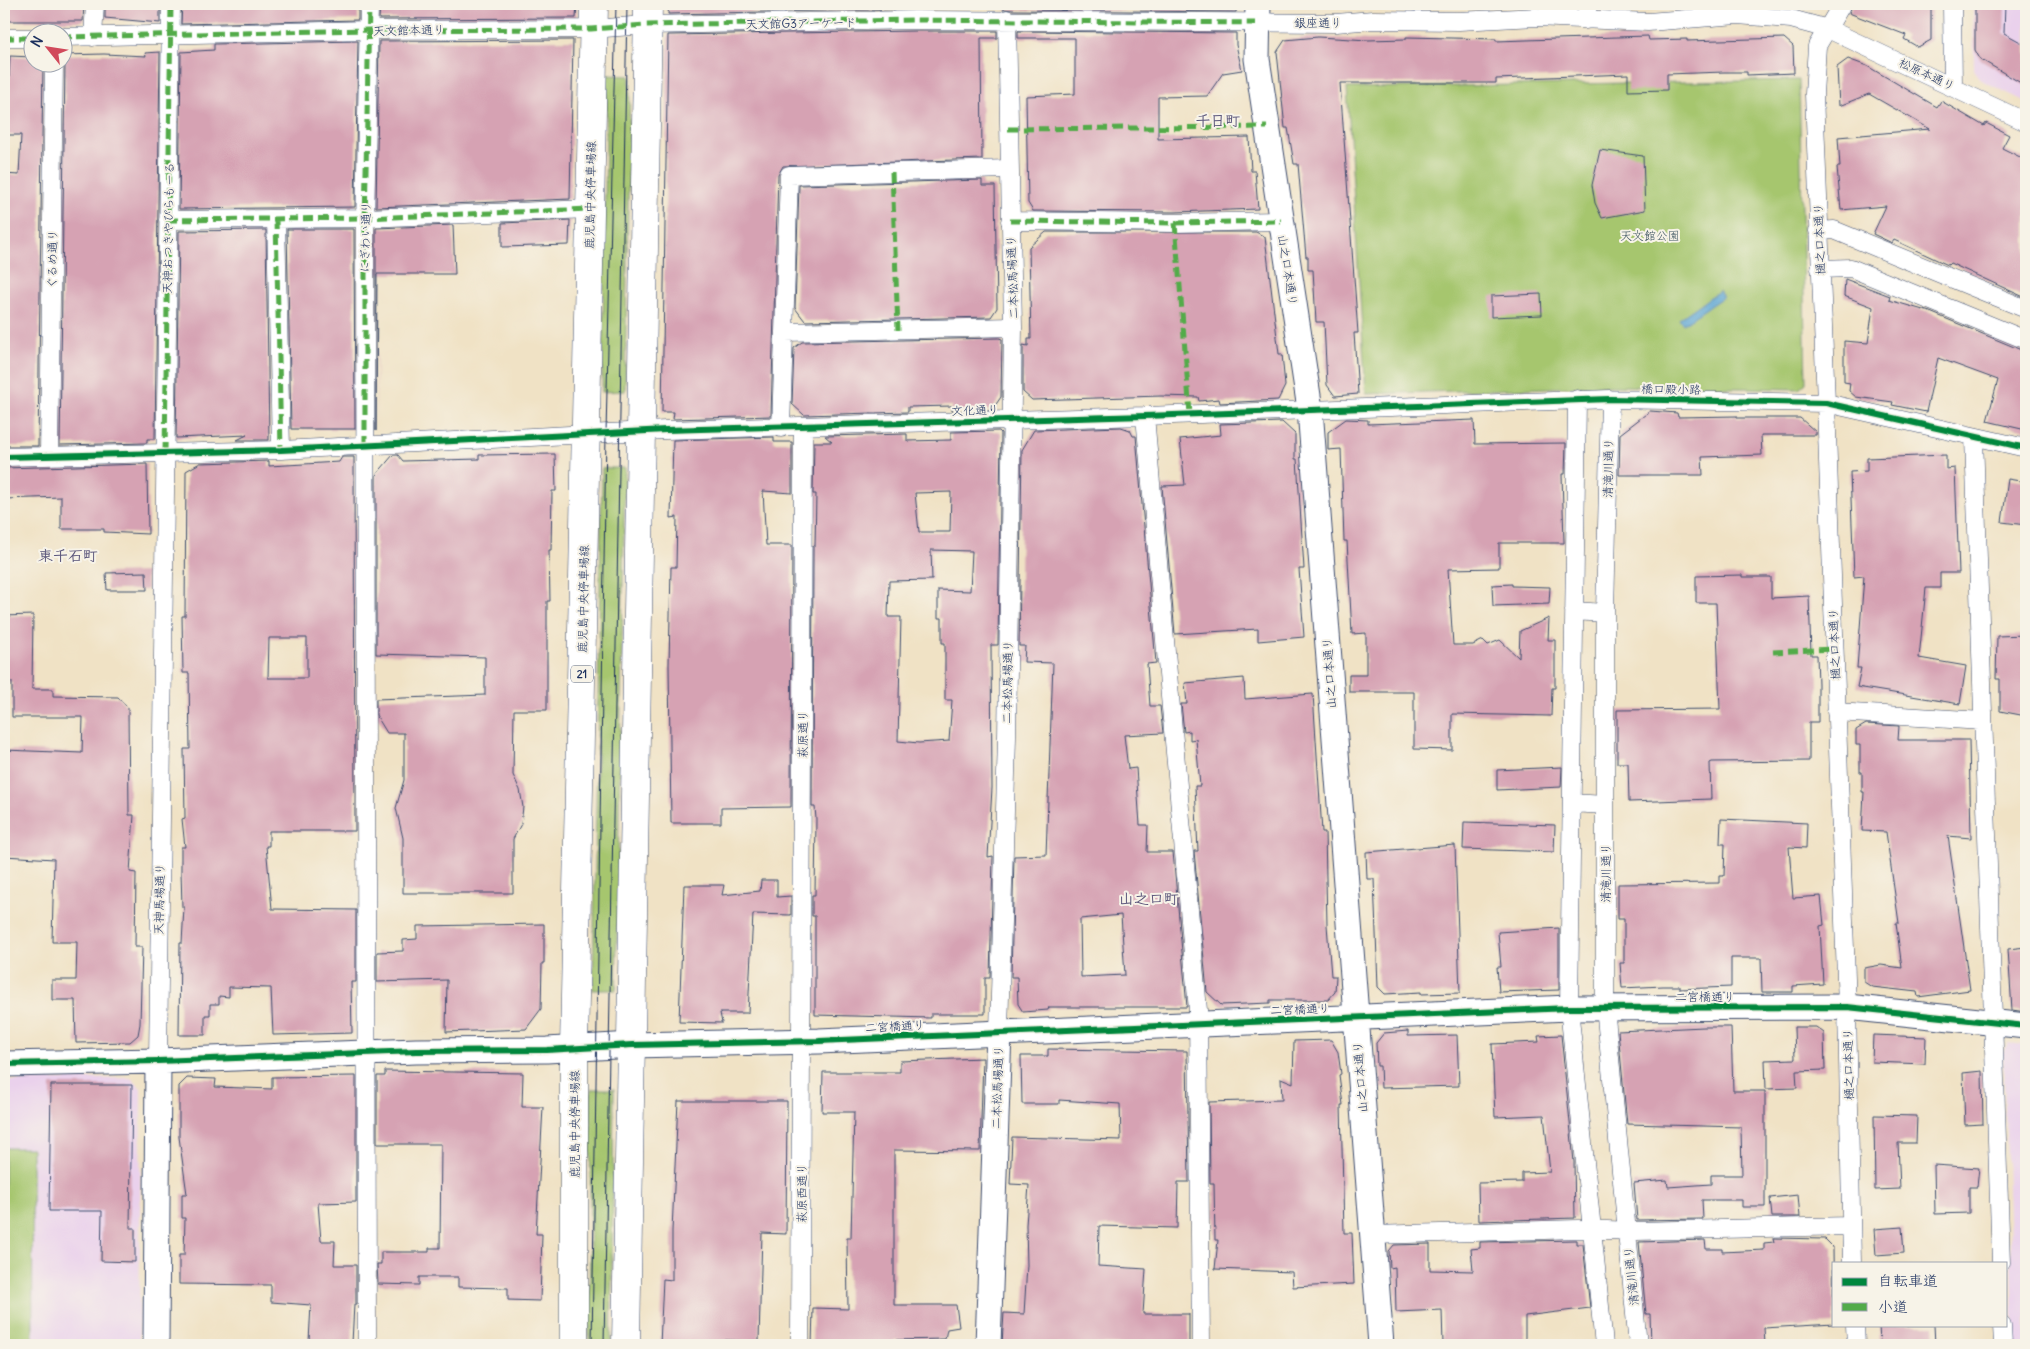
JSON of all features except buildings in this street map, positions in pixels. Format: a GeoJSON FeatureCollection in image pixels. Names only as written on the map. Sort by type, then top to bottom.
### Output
{"type":"FeatureCollection","features":[{"type":"Feature","properties":{"kind":"main road"},"geometry":{"type":"LineString","coordinates":[[626,1345],[647,14]]}},
{"type":"Feature","properties":{"kind":"main road","name":"鹿児島中央停車場線"},"geometry":{"type":"LineString","coordinates":[[574,1345],[574,1049],[587,435],[592,16]]}},
{"type":"Feature","properties":{"kind":"street"},"geometry":{"type":"LineString","coordinates":[[93,37],[94,4]]}},
{"type":"Feature","properties":{"kind":"street","name":"天神おつきやぴらもーる"},"geometry":{"type":"LineString","coordinates":[[165,453],[171,4]]}},
{"type":"Feature","properties":{"kind":"street","name":"にぎわい通り"},"geometry":{"type":"LineString","coordinates":[[366,1345],[367,1052],[364,445],[365,218],[369,4]]}},
{"type":"Feature","properties":{"kind":"street","name":"樋之口本通り"},"geometry":{"type":"LineString","coordinates":[[1842,4],[1817,46],[1814,94],[1847,1007],[1852,1262]]}},
{"type":"Feature","properties":{"kind":"street"},"geometry":{"type":"LineString","coordinates":[[1952,4],[1953,86]]}},
{"type":"Feature","properties":{"kind":"street","name":"天文館G3アーケード"},"geometry":{"type":"LineString","coordinates":[[647,14],[916,12],[1007,19],[1257,13]]}},
{"type":"Feature","properties":{"kind":"street","name":"銀座通り"},"geometry":{"type":"LineString","coordinates":[[1257,13],[1336,23],[1401,20],[1475,21],[1536,18],[1587,12],[1648,22],[1710,16],[1758,15],[1791,19],[1828,29]]}},
{"type":"Feature","properties":{"kind":"street","name":"山之口本通り"},"geometry":{"type":"LineString","coordinates":[[1257,13],[1257,59],[1310,409],[1381,1345]]}},
{"type":"Feature","properties":{"kind":"street","name":"天文館本通り"},"geometry":{"type":"LineString","coordinates":[[72,38],[368,30],[647,14]]}},
{"type":"Feature","properties":{"kind":"street","name":"二本松馬場通り"},"geometry":{"type":"LineString","coordinates":[[988,1345],[1007,737],[1010,420],[1013,327],[1007,19]]}},
{"type":"Feature","properties":{"kind":"street","name":"松原本通り"},"geometry":{"type":"LineString","coordinates":[[1828,29],[1953,86],[2026,122]]}},
{"type":"Feature","properties":{"kind":"street"},"geometry":{"type":"LineString","coordinates":[[4,38],[22,38]]}},
{"type":"Feature","properties":{"kind":"street","name":"ぐるめ通り"},"geometry":{"type":"LineString","coordinates":[[49,455],[54,72]]}},
{"type":"Feature","properties":{"kind":"street"},"geometry":{"type":"LineString","coordinates":[[781,428],[789,175],[1009,169]]}},
{"type":"Feature","properties":{"kind":"street"},"geometry":{"type":"LineString","coordinates":[[168,220],[365,218],[590,210]]}},
{"type":"Feature","properties":{"kind":"street"},"geometry":{"type":"LineString","coordinates":[[276,219],[280,450]]}},
{"type":"Feature","properties":{"kind":"street"},"geometry":{"type":"LineString","coordinates":[[1010,221],[1175,223],[1281,221]]}},
{"type":"Feature","properties":{"kind":"street"},"geometry":{"type":"LineString","coordinates":[[1818,231],[1834,230],[2026,309]]}},
{"type":"Feature","properties":{"kind":"street"},"geometry":{"type":"LineString","coordinates":[[1820,269],[1852,268],[2026,340]]}},
{"type":"Feature","properties":{"kind":"street"},"geometry":{"type":"LineString","coordinates":[[785,332],[1013,327]]}},
{"type":"Feature","properties":{"kind":"street"},"geometry":{"type":"LineString","coordinates":[[1577,399],[1569,1008],[1604,1345]]}},
{"type":"Feature","properties":{"kind":"street","name":"橋口殿小路"},"geometry":{"type":"LineString","coordinates":[[1310,409],[1577,399],[1826,403],[2026,448]]}},
{"type":"Feature","properties":{"kind":"street","name":"清滝川通り"},"geometry":{"type":"LineString","coordinates":[[1610,399],[1605,613],[1605,1007],[1638,1345]]}},
{"type":"Feature","properties":{"kind":"street","name":"文化通り"},"geometry":{"type":"LineString","coordinates":[[4,457],[280,450],[641,431],[781,428],[1310,409]]}},
{"type":"Feature","properties":{"kind":"street"},"geometry":{"type":"LineString","coordinates":[[1145,416],[1199,1024],[1200,1345]]}},
{"type":"Feature","properties":{"kind":"street","name":"萩原通り"},"geometry":{"type":"LineString","coordinates":[[802,1041],[803,427]]}},
{"type":"Feature","properties":{"kind":"street"},"geometry":{"type":"LineString","coordinates":[[1974,437],[2001,1262]]}},
{"type":"Feature","properties":{"kind":"street","name":"天神馬場通り"},"geometry":{"type":"LineString","coordinates":[[156,1345],[165,453]]}},
{"type":"Feature","properties":{"kind":"street"},"geometry":{"type":"LineString","coordinates":[[1574,612],[1605,613]]}},
{"type":"Feature","properties":{"kind":"street"},"geometry":{"type":"LineString","coordinates":[[1836,712],[1983,721]]}},
{"type":"Feature","properties":{"kind":"street"},"geometry":{"type":"LineString","coordinates":[[1572,803],[1605,805]]}},
{"type":"Feature","properties":{"kind":"street","name":"二宮橋通り"},"geometry":{"type":"LineString","coordinates":[[4,1064],[158,1061],[367,1052],[574,1049],[632,1045],[802,1041],[1605,1007],[1847,1007],[2026,1026]]}},
{"type":"Feature","properties":{"kind":"street","name":"萩原西通り"},"geometry":{"type":"LineString","coordinates":[[800,1345],[802,1041]]}},
{"type":"Feature","properties":{"kind":"street"},"geometry":{"type":"LineString","coordinates":[[1373,1235],[1591,1229],[1850,1226]]}},
{"type":"Feature","properties":{"kind":"street"},"geometry":{"type":"LineString","coordinates":[[1855,1326],[1856,1345]]}},
{"type":"Feature","properties":{"kind":"street"},"geometry":{"type":"LineString","coordinates":[[2002,1326],[2003,1345]]}},
{"type":"Feature","properties":{"kind":"shaded area"},"geometry":{"type":"Polygon","coordinates":[[[1973,4],[2026,4],[2026,102],[1979,79],[1974,69],[1973,4]]]}},
{"type":"Feature","properties":{"kind":"shaded area"},"geometry":{"type":"Polygon","coordinates":[[[2008,1043],[2026,1045],[2026,1345],[2014,1345],[2003,1052],[2008,1043]]]}},
{"type":"Feature","properties":{"kind":"shaded area"},"geometry":{"type":"Polygon","coordinates":[[[131,1078],[141,1088],[139,1345],[4,1345],[4,1081],[131,1078]]]}},
{"type":"Feature","properties":{"kind":"green space"},"geometry":{"type":"Polygon","coordinates":[[[607,75],[630,76],[625,391],[602,392],[607,75]]]}},
{"type":"Feature","properties":{"kind":"green space","name":"天文館公園"},"geometry":{"type":"Polygon","coordinates":[[[1799,80],[1806,383],[1799,389],[1609,386],[1366,394],[1347,88],[1799,80]]]}},
{"type":"Feature","properties":{"kind":"green space"},"geometry":{"type":"Polygon","coordinates":[[[602,468],[625,468],[616,990],[593,990],[602,468]]]}},
{"type":"Feature","properties":{"kind":"green space"},"geometry":{"type":"Polygon","coordinates":[[[591,1089],[614,1089],[611,1345],[589,1345],[591,1089]]]}},
{"type":"Feature","properties":{"kind":"green space"},"geometry":{"type":"Polygon","coordinates":[[[4,1148],[32,1148],[33,1345],[4,1345],[4,1148]]]}},
{"type":"Feature","properties":{"kind":"water"},"geometry":{"type":"Polygon","coordinates":[[[1719,291],[1723,297],[1683,324],[1679,319],[1719,291]]]}},
{"type":"Feature","properties":{"kind":"tram line"},"geometry":{"type":"LineString","coordinates":[[592,1345],[606,433],[616,4]]}},
{"type":"Feature","properties":{"kind":"tram line"},"geometry":{"type":"LineString","coordinates":[[604,1345],[627,4]]}},
{"type":"Feature","properties":{"kind":"marked path"},"geometry":{"type":"LineString","coordinates":[[165,453],[171,4]]}},
{"type":"Feature","properties":{"kind":"marked path"},"geometry":{"type":"LineString","coordinates":[[365,445],[365,228],[369,4]]}},
{"type":"Feature","properties":{"kind":"marked path"},"geometry":{"type":"LineString","coordinates":[[72,37],[368,30],[591,29],[646,25],[915,20],[1256,23]]}},
{"type":"Feature","properties":{"kind":"marked path"},"geometry":{"type":"LineString","coordinates":[[4,38],[22,38]]}},
{"type":"Feature","properties":{"kind":"marked path"},"geometry":{"type":"LineString","coordinates":[[1008,129],[1267,127]]}},
{"type":"Feature","properties":{"kind":"marked path"},"geometry":{"type":"LineString","coordinates":[[892,172],[898,330]]}},
{"type":"Feature","properties":{"kind":"marked path"},"geometry":{"type":"LineString","coordinates":[[168,220],[365,218],[590,209]]}},
{"type":"Feature","properties":{"kind":"marked path"},"geometry":{"type":"LineString","coordinates":[[276,219],[281,450]]}},
{"type":"Feature","properties":{"kind":"marked path"},"geometry":{"type":"LineString","coordinates":[[1010,221],[1175,223],[1281,221]]}},
{"type":"Feature","properties":{"kind":"marked path"},"geometry":{"type":"LineString","coordinates":[[1175,223],[1190,414]]}},
{"type":"Feature","properties":{"kind":"marked path"},"geometry":{"type":"LineString","coordinates":[[1773,652],[1834,649]]}},
{"type":"Feature","properties":{"kind":"cycle path"},"geometry":{"type":"LineString","coordinates":[[4,457],[281,450],[666,430],[1145,416],[1610,399],[1826,403],[2026,448]]}},
{"type":"Feature","properties":{"kind":"cycle path"},"geometry":{"type":"LineString","coordinates":[[4,1064],[819,1041],[1569,1008],[1847,1007],[2026,1026]]}},
{"type":"Feature","properties":{"kind":"district","name":"千日町"},"geometry":{"type":"Point","coordinates":[1218,120]}},
{"type":"Feature","properties":{"kind":"district","name":"東千石町"},"geometry":{"type":"Point","coordinates":[68,555]}},
{"type":"Feature","properties":{"kind":"district","name":"山之口町"},"geometry":{"type":"Point","coordinates":[1149,898]}}]}
